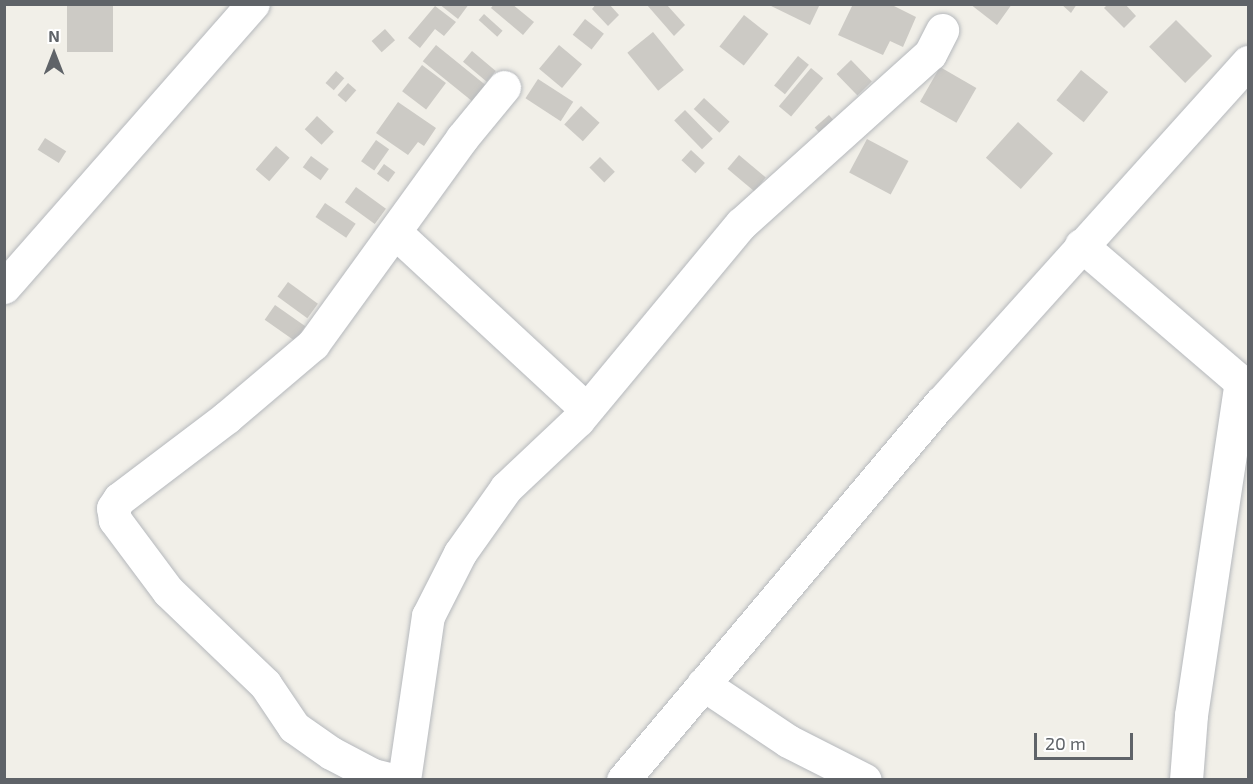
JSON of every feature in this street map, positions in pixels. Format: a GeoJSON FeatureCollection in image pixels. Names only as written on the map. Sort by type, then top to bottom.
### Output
{"type":"FeatureCollection","features":[{"type":"Feature","properties":{"kind":"street"},"geometry":{"type":"LineString","coordinates":[[4,287],[253,4]]}},
{"type":"Feature","properties":{"kind":"street"},"geometry":{"type":"LineString","coordinates":[[404,780],[428,616],[460,553],[506,488],[586,409],[741,224],[930,54],[942,30]]}},
{"type":"Feature","properties":{"kind":"street"},"geometry":{"type":"LineString","coordinates":[[622,780],[1081,245],[1248,62]]}},
{"type":"Feature","properties":{"kind":"street"},"geometry":{"type":"LineString","coordinates":[[393,780],[373,775],[331,753],[294,727],[265,684],[168,591],[115,520],[113,508],[119,499],[227,417],[313,344],[504,87]]}},
{"type":"Feature","properties":{"kind":"street"},"geometry":{"type":"LineString","coordinates":[[395,231],[586,409]]}},
{"type":"Feature","properties":{"kind":"street"},"geometry":{"type":"LineString","coordinates":[[1081,245],[1245,385],[1191,715],[1186,780]]}},
{"type":"Feature","properties":{"kind":"street"},"geometry":{"type":"LineString","coordinates":[[703,684],[788,741],[865,780]]}},
{"type":"Feature","properties":{"kind":"building"},"geometry":{"type":"Polygon","coordinates":[[[67,4],[113,4],[113,52],[67,52],[67,4]]]}},
{"type":"Feature","properties":{"kind":"building"},"geometry":{"type":"Polygon","coordinates":[[[439,4],[469,4],[458,19],[439,4]]]}},
{"type":"Feature","properties":{"kind":"building"},"geometry":{"type":"Polygon","coordinates":[[[494,4],[512,4],[534,22],[523,35],[491,8],[494,4]]]}},
{"type":"Feature","properties":{"kind":"building"},"geometry":{"type":"Polygon","coordinates":[[[596,4],[609,4],[619,15],[608,26],[592,9],[596,4]]]}},
{"type":"Feature","properties":{"kind":"building"},"geometry":{"type":"Polygon","coordinates":[[[767,4],[820,4],[810,25],[767,4]]]}},
{"type":"Feature","properties":{"kind":"building"},"geometry":{"type":"Polygon","coordinates":[[[853,4],[890,4],[916,17],[903,47],[890,41],[883,55],[838,35],[853,4]]]}},
{"type":"Feature","properties":{"kind":"building"},"geometry":{"type":"Polygon","coordinates":[[[970,4],[1012,4],[997,25],[970,4]]]}},
{"type":"Feature","properties":{"kind":"building"},"geometry":{"type":"Polygon","coordinates":[[[1061,4],[1077,4],[1071,13],[1061,4]]]}},
{"type":"Feature","properties":{"kind":"building"},"geometry":{"type":"Polygon","coordinates":[[[1108,4],[1125,4],[1136,16],[1124,28],[1104,8],[1108,4]]]}},
{"type":"Feature","properties":{"kind":"building"},"geometry":{"type":"Polygon","coordinates":[[[647,5],[667,5],[685,25],[674,36],[647,5]]]}},
{"type":"Feature","properties":{"kind":"building"},"geometry":{"type":"Polygon","coordinates":[[[435,6],[456,22],[444,36],[435,29],[420,48],[408,38],[435,6]]]}},
{"type":"Feature","properties":{"kind":"building"},"geometry":{"type":"Polygon","coordinates":[[[484,14],[503,31],[497,37],[479,20],[484,14]]]}},
{"type":"Feature","properties":{"kind":"building"},"geometry":{"type":"Polygon","coordinates":[[[744,15],[768,34],[744,66],[719,47],[744,15]]]}},
{"type":"Feature","properties":{"kind":"building"},"geometry":{"type":"Polygon","coordinates":[[[585,19],[604,34],[592,50],[573,35],[585,19]]]}},
{"type":"Feature","properties":{"kind":"building"},"geometry":{"type":"Polygon","coordinates":[[[1176,20],[1212,56],[1185,83],[1149,47],[1176,20]]]}},
{"type":"Feature","properties":{"kind":"building"},"geometry":{"type":"Polygon","coordinates":[[[385,29],[395,40],[382,52],[372,41],[385,29]]]}},
{"type":"Feature","properties":{"kind":"building"},"geometry":{"type":"Polygon","coordinates":[[[653,32],[684,70],[658,91],[627,53],[653,32]]]}},
{"type":"Feature","properties":{"kind":"building"},"geometry":{"type":"Polygon","coordinates":[[[436,45],[489,88],[476,104],[423,61],[436,45]]]}},
{"type":"Feature","properties":{"kind":"building"},"geometry":{"type":"Polygon","coordinates":[[[559,45],[582,64],[562,88],[539,69],[559,45]]]}},
{"type":"Feature","properties":{"kind":"building"},"geometry":{"type":"Polygon","coordinates":[[[472,51],[496,71],[487,82],[463,62],[472,51]]]}},
{"type":"Feature","properties":{"kind":"building"},"geometry":{"type":"Polygon","coordinates":[[[798,56],[809,65],[785,94],[774,86],[798,56]]]}},
{"type":"Feature","properties":{"kind":"building"},"geometry":{"type":"Polygon","coordinates":[[[851,60],[872,82],[857,95],[837,74],[851,60]]]}},
{"type":"Feature","properties":{"kind":"building"},"geometry":{"type":"Polygon","coordinates":[[[422,65],[446,83],[426,109],[402,91],[422,65]]]}},
{"type":"Feature","properties":{"kind":"building"},"geometry":{"type":"Polygon","coordinates":[[[940,67],[976,88],[956,123],[920,102],[940,67]]]}},
{"type":"Feature","properties":{"kind":"building"},"geometry":{"type":"Polygon","coordinates":[[[811,68],[823,78],[791,117],[779,106],[811,68]]]}},
{"type":"Feature","properties":{"kind":"building"},"geometry":{"type":"Polygon","coordinates":[[[1081,70],[1108,92],[1084,122],[1056,100],[1081,70]]]}},
{"type":"Feature","properties":{"kind":"building"},"geometry":{"type":"Polygon","coordinates":[[[336,71],[344,78],[334,90],[326,83],[336,71]]]}},
{"type":"Feature","properties":{"kind":"building"},"geometry":{"type":"Polygon","coordinates":[[[538,79],[573,102],[561,121],[525,98],[538,79]]]}},
{"type":"Feature","properties":{"kind":"building"},"geometry":{"type":"Polygon","coordinates":[[[348,83],[356,90],[346,102],[338,95],[348,83]]]}},
{"type":"Feature","properties":{"kind":"building"},"geometry":{"type":"Polygon","coordinates":[[[704,98],[730,122],[719,133],[694,109],[704,98]]]}},
{"type":"Feature","properties":{"kind":"building"},"geometry":{"type":"Polygon","coordinates":[[[398,102],[436,128],[424,146],[418,142],[408,155],[376,133],[398,102]]]}},
{"type":"Feature","properties":{"kind":"building"},"geometry":{"type":"Polygon","coordinates":[[[581,106],[600,123],[583,141],[564,125],[581,106]]]}},
{"type":"Feature","properties":{"kind":"building"},"geometry":{"type":"Polygon","coordinates":[[[685,110],[713,139],[702,149],[674,120],[685,110]]]}},
{"type":"Feature","properties":{"kind":"building"},"geometry":{"type":"Polygon","coordinates":[[[829,115],[842,130],[828,143],[815,127],[829,115]]]}},
{"type":"Feature","properties":{"kind":"building"},"geometry":{"type":"Polygon","coordinates":[[[317,116],[334,132],[322,145],[305,129],[317,116]]]}},
{"type":"Feature","properties":{"kind":"building"},"geometry":{"type":"Polygon","coordinates":[[[1018,122],[1053,153],[1021,189],[986,158],[1018,122]]]}},
{"type":"Feature","properties":{"kind":"building"},"geometry":{"type":"Polygon","coordinates":[[[45,138],[66,151],[59,163],[38,150],[45,138]]]}},
{"type":"Feature","properties":{"kind":"building"},"geometry":{"type":"Polygon","coordinates":[[[867,139],[908,161],[891,195],[849,173],[867,139]]]}},
{"type":"Feature","properties":{"kind":"building"},"geometry":{"type":"Polygon","coordinates":[[[376,140],[389,149],[374,170],[361,161],[376,140]]]}},
{"type":"Feature","properties":{"kind":"building"},"geometry":{"type":"Polygon","coordinates":[[[276,146],[290,158],[269,181],[256,169],[276,146]]]}},
{"type":"Feature","properties":{"kind":"building"},"geometry":{"type":"Polygon","coordinates":[[[691,150],[705,163],[695,173],[681,160],[691,150]]]}},
{"type":"Feature","properties":{"kind":"building"},"geometry":{"type":"Polygon","coordinates":[[[739,155],[766,177],[754,191],[727,169],[739,155]]]}},
{"type":"Feature","properties":{"kind":"building"},"geometry":{"type":"Polygon","coordinates":[[[311,156],[329,169],[321,180],[303,167],[311,156]]]}},
{"type":"Feature","properties":{"kind":"building"},"geometry":{"type":"Polygon","coordinates":[[[600,157],[615,172],[604,182],[589,168],[600,157]]]}},
{"type":"Feature","properties":{"kind":"building"},"geometry":{"type":"Polygon","coordinates":[[[384,164],[395,172],[388,182],[377,174],[384,164]]]}},
{"type":"Feature","properties":{"kind":"building"},"geometry":{"type":"Polygon","coordinates":[[[356,187],[386,209],[375,224],[345,202],[356,187]]]}},
{"type":"Feature","properties":{"kind":"building"},"geometry":{"type":"Polygon","coordinates":[[[325,203],[356,224],[346,238],[315,217],[325,203]]]}},
{"type":"Feature","properties":{"kind":"building"},"geometry":{"type":"Polygon","coordinates":[[[288,282],[318,304],[307,318],[277,297],[288,282]]]}},
{"type":"Feature","properties":{"kind":"building"},"geometry":{"type":"Polygon","coordinates":[[[275,305],[305,326],[295,341],[265,320],[275,305]]]}}]}
